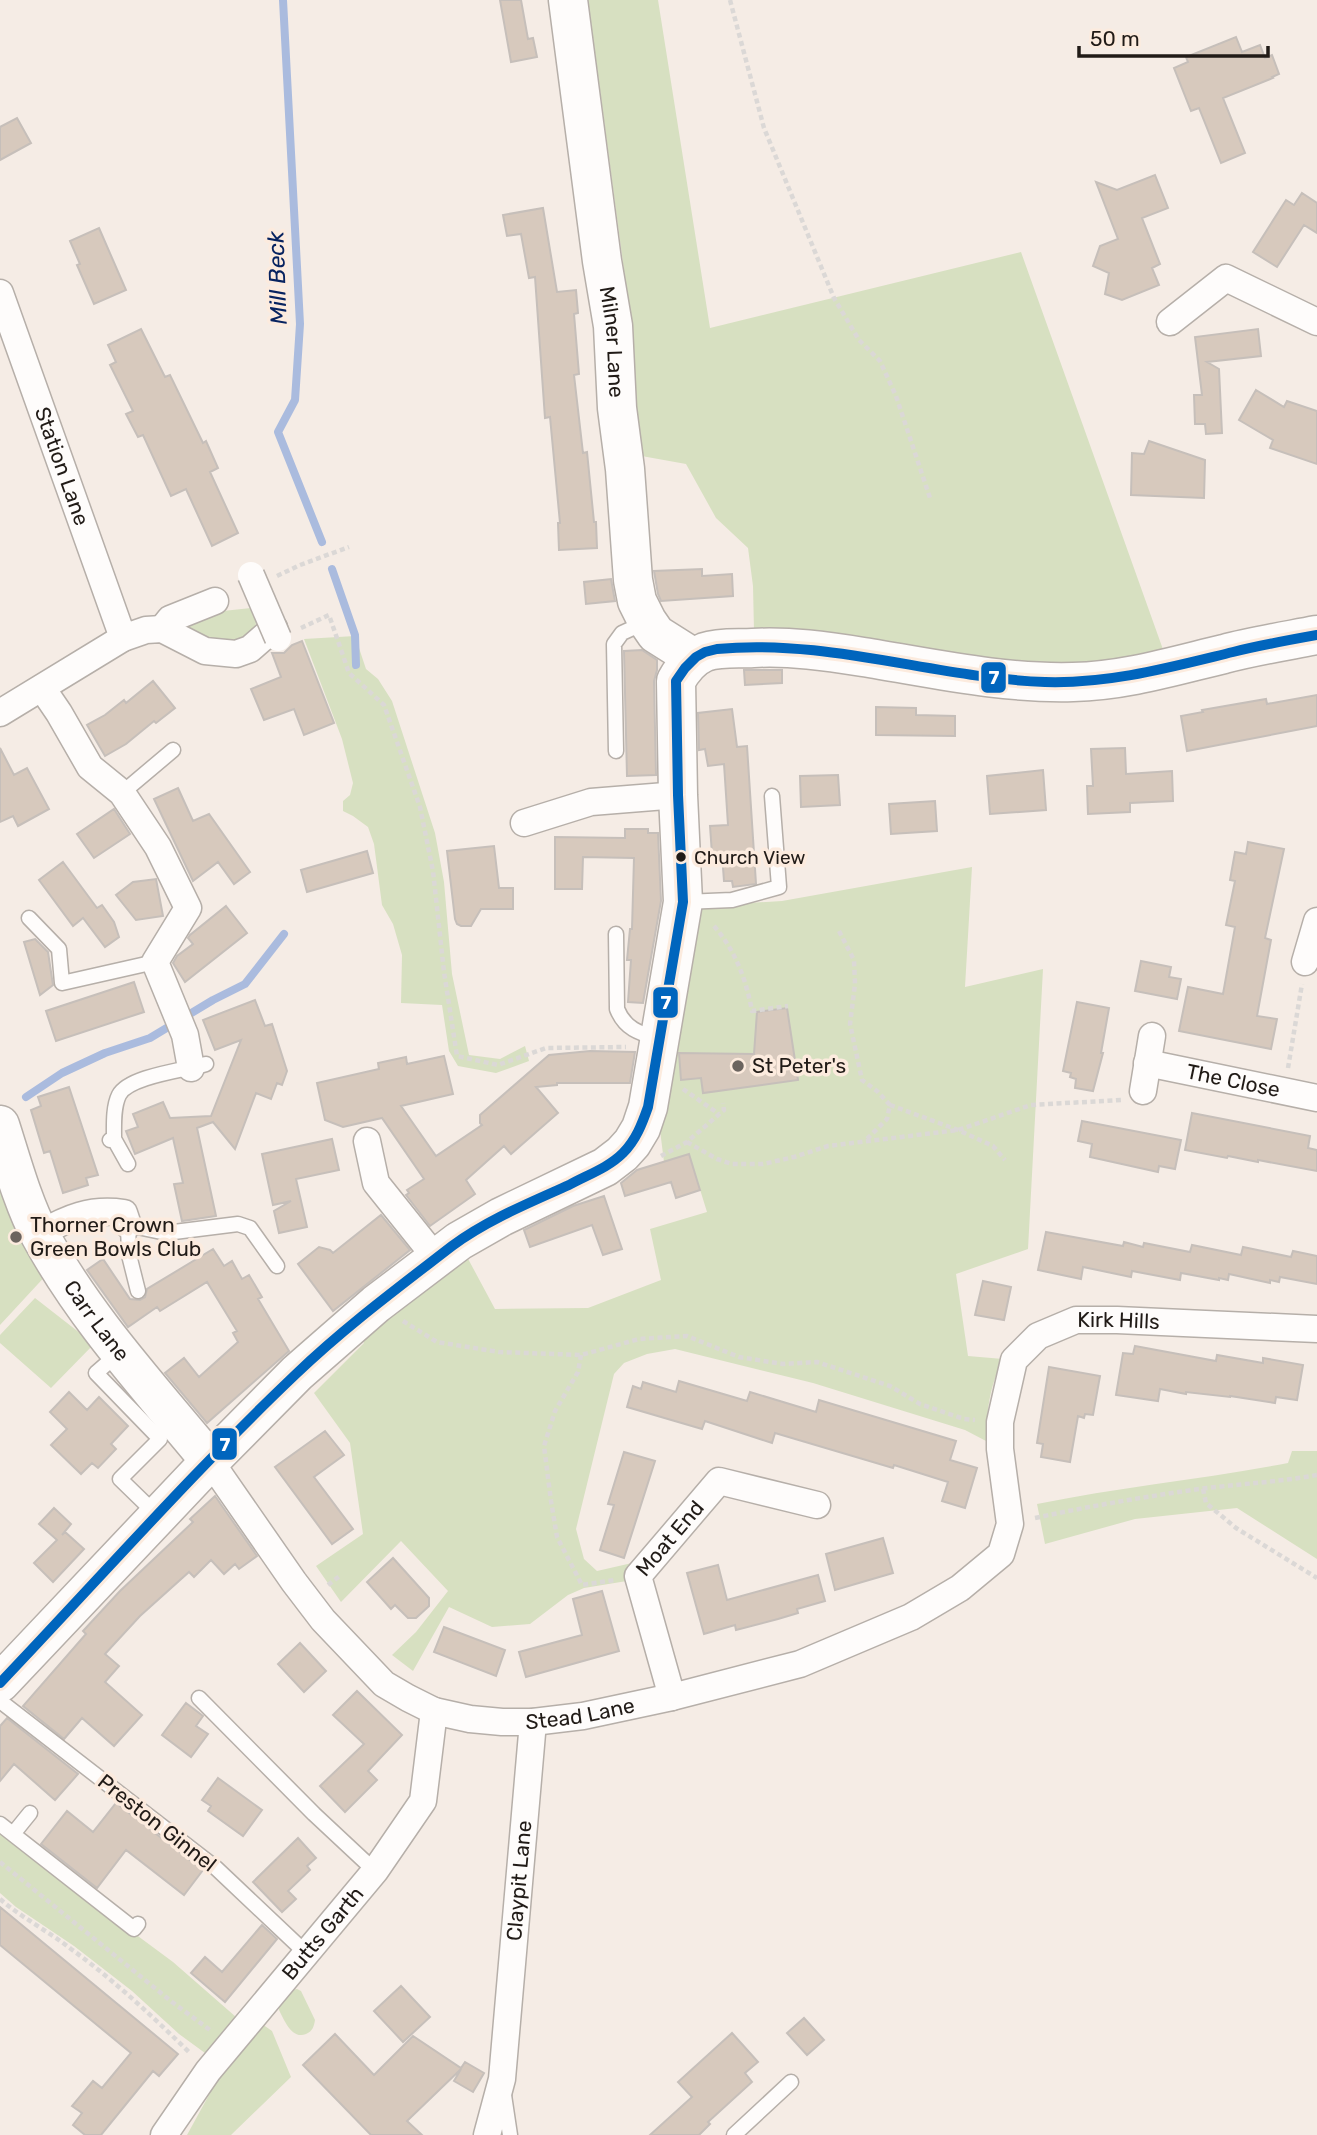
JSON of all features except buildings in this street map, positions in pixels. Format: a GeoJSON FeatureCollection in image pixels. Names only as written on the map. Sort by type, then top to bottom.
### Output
{"type":"FeatureCollection","features":[{"type":"Feature","properties":{"kind":"street","name":"Milner Lane"},"geometry":{"type":"LineString","coordinates":[[568,0],[613,326],[617,408],[637,601],[656,634],[694,658]]}},
{"type":"Feature","properties":{"kind":"street"},"geometry":{"type":"LineString","coordinates":[[1170,322],[1226,278],[1317,322]]}},
{"type":"Feature","properties":{"kind":"street","name":"Station Lane"},"geometry":{"type":"LineString","coordinates":[[0,293],[123,638]]}},
{"type":"Feature","properties":{"kind":"street"},"geometry":{"type":"LineString","coordinates":[[0,713],[123,638],[146,630],[162,629],[205,652],[236,654],[250,649],[276,633],[261,577]]}},
{"type":"Feature","properties":{"kind":"street"},"geometry":{"type":"LineString","coordinates":[[162,629],[170,619],[215,601]]}},
{"type":"Feature","properties":{"kind":"street"},"geometry":{"type":"LineString","coordinates":[[0,1683],[297,1373],[376,1304],[459,1241],[501,1217],[605,1167],[632,1143],[641,1128],[648,1107],[683,902],[676,681],[683,668],[694,658],[722,649],[814,649],[988,677],[1034,682],[1075,682],[1127,677],[1317,635]]}},
{"type":"Feature","properties":{"kind":"street"},"geometry":{"type":"LineString","coordinates":[[42,688],[90,767],[122,793],[158,847],[188,908],[155,962],[199,1066]]}},
{"type":"Feature","properties":{"kind":"street"},"geometry":{"type":"LineString","coordinates":[[524,823],[591,802],[678,795]]}},
{"type":"Feature","properties":{"kind":"street"},"geometry":{"type":"LineString","coordinates":[[1306,962],[1317,921]]}},
{"type":"Feature","properties":{"kind":"street"},"geometry":{"type":"LineString","coordinates":[[1143,1091],[1152,1036]]}},
{"type":"Feature","properties":{"kind":"street","name":"The Close"},"geometry":{"type":"LineString","coordinates":[[1147,1063],[1317,1098]]}},
{"type":"Feature","properties":{"kind":"street","name":"Carr Lane"},"geometry":{"type":"LineString","coordinates":[[0,1125],[39,1234],[90,1316],[210,1461]]}},
{"type":"Feature","properties":{"kind":"street"},"geometry":{"type":"LineString","coordinates":[[368,1141],[376,1183],[436,1258]]}},
{"type":"Feature","properties":{"kind":"street"},"geometry":{"type":"LineString","coordinates":[[39,1234],[69,1218],[105,1210],[124,1213],[128,1225]]}},
{"type":"Feature","properties":{"kind":"street","name":"Kirk Hills"},"geometry":{"type":"LineString","coordinates":[[1010,1524],[1000,1449],[1000,1422],[1014,1360],[1038,1336],[1076,1320],[1317,1329]]}},
{"type":"Feature","properties":{"kind":"street","name":"Stead Lane"},"geometry":{"type":"LineString","coordinates":[[210,1461],[323,1620],[384,1684],[434,1711],[470,1719],[502,1722],[533,1722],[583,1716],[672,1697],[800,1664],[911,1617],[960,1588],[1000,1554],[1010,1524]]}},
{"type":"Feature","properties":{"kind":"street","name":"Moat End"},"geometry":{"type":"LineString","coordinates":[[672,1697],[638,1577],[719,1481],[817,1505]]}},
{"type":"Feature","properties":{"kind":"street","name":"Butts Garth"},"geometry":{"type":"LineString","coordinates":[[164,2135],[208,2071],[375,1871],[423,1801],[434,1711]]}},
{"type":"Feature","properties":{"kind":"street","name":"Claypit Lane"},"geometry":{"type":"LineString","coordinates":[[487,2135],[502,2079],[533,1722]]}},
{"type":"Feature","properties":{"kind":"lane"},"geometry":{"type":"LineString","coordinates":[[616,751],[614,644],[622,633],[647,621]]}},
{"type":"Feature","properties":{"kind":"lane"},"geometry":{"type":"LineString","coordinates":[[122,793],[173,750]]}},
{"type":"Feature","properties":{"kind":"lane"},"geometry":{"type":"LineString","coordinates":[[683,902],[732,900],[779,887],[772,796]]}},
{"type":"Feature","properties":{"kind":"lane"},"geometry":{"type":"LineString","coordinates":[[29,918],[59,949],[62,983],[155,962]]}},
{"type":"Feature","properties":{"kind":"lane"},"geometry":{"type":"LineString","coordinates":[[617,934],[617,1009],[628,1027],[659,1043]]}},
{"type":"Feature","properties":{"kind":"lane"},"geometry":{"type":"LineString","coordinates":[[128,1164],[112,1139],[117,1103],[124,1089],[137,1081],[199,1066]]}},
{"type":"Feature","properties":{"kind":"lane"},"geometry":{"type":"LineString","coordinates":[[138,1291],[129,1255],[128,1225],[166,1233],[238,1224],[250,1227],[277,1266]]}},
{"type":"Feature","properties":{"kind":"lane"},"geometry":{"type":"LineString","coordinates":[[120,1352],[96,1373],[160,1439],[120,1479],[158,1516]]}},
{"type":"Feature","properties":{"kind":"lane"},"geometry":{"type":"LineString","coordinates":[[199,1698],[314,1814],[375,1871]]}},
{"type":"Feature","properties":{"kind":"lane","name":"Preston Ginnel"},"geometry":{"type":"LineString","coordinates":[[0,1701],[216,1868],[307,1954]]}},
{"type":"Feature","properties":{"kind":"lane"},"geometry":{"type":"LineString","coordinates":[[13,1834],[30,1813]]}},
{"type":"Feature","properties":{"kind":"lane"},"geometry":{"type":"LineString","coordinates":[[0,1824],[134,1929],[138,1924]]}},
{"type":"Feature","properties":{"kind":"lane"},"geometry":{"type":"LineString","coordinates":[[502,2079],[510,2135]]}},
{"type":"Feature","properties":{"kind":"lane"},"geometry":{"type":"LineString","coordinates":[[734,2135],[792,2082]]}},
{"type":"Feature","properties":{"kind":"path"},"geometry":{"type":"LineString","coordinates":[[730,0],[764,128],[834,298],[859,340],[880,361],[930,498]]}},
{"type":"Feature","properties":{"kind":"path"},"geometry":{"type":"LineString","coordinates":[[261,577],[349,547]]}},
{"type":"Feature","properties":{"kind":"path"},"geometry":{"type":"LineString","coordinates":[[276,633],[329,615],[349,673],[384,705],[420,807],[428,845],[443,972],[457,1056],[498,1065],[546,1048],[659,1043]]}},
{"type":"Feature","properties":{"kind":"path"},"geometry":{"type":"LineString","coordinates":[[714,926],[725,939],[738,963],[752,1011],[788,1006]]}},
{"type":"Feature","properties":{"kind":"path"},"geometry":{"type":"LineString","coordinates":[[839,931],[854,960],[855,984],[850,1024],[862,1080],[890,1105],[993,1146],[1006,1160]]}},
{"type":"Feature","properties":{"kind":"path"},"geometry":{"type":"LineString","coordinates":[[1284,1092],[1306,962]]}},
{"type":"Feature","properties":{"kind":"path"},"geometry":{"type":"LineString","coordinates":[[687,1142],[732,1164],[763,1164],[828,1146],[957,1130],[1031,1105],[1124,1100],[1143,1091]]}},
{"type":"Feature","properties":{"kind":"path"},"geometry":{"type":"LineString","coordinates":[[663,1156],[687,1142],[724,1110],[723,1104]]}},
{"type":"Feature","properties":{"kind":"path"},"geometry":{"type":"LineString","coordinates":[[864,1141],[887,1119],[890,1105]]}},
{"type":"Feature","properties":{"kind":"path"},"geometry":{"type":"LineString","coordinates":[[376,1304],[437,1342],[499,1352],[581,1355],[639,1339],[687,1336],[738,1357],[783,1364],[817,1363],[890,1386],[920,1404],[964,1419],[1000,1422]]}},
{"type":"Feature","properties":{"kind":"path"},"geometry":{"type":"LineString","coordinates":[[581,1355],[579,1372],[555,1411],[544,1446],[557,1537],[582,1585],[638,1577]]}},
{"type":"Feature","properties":{"kind":"path"},"geometry":{"type":"LineString","coordinates":[[1010,1524],[1100,1503],[1317,1475]]}},
{"type":"Feature","properties":{"kind":"path"},"geometry":{"type":"LineString","coordinates":[[1203,1489],[1206,1503],[1236,1528],[1317,1578]]}},
{"type":"Feature","properties":{"kind":"path"},"geometry":{"type":"LineString","coordinates":[[0,1863],[172,2002],[231,2045]]}},
{"type":"Feature","properties":{"kind":"path"},"geometry":{"type":"LineString","coordinates":[[0,1899],[13,1911],[70,1948],[132,1997],[208,2071]]}},
{"type":"Feature","properties":{"kind":"green space"},"geometry":{"type":"Polygon","coordinates":[[[588,0],[658,0],[710,328],[1021,252],[1165,655],[1081,665],[1002,660],[754,631],[753,586],[748,548],[716,518],[686,464],[636,455],[634,346],[588,0]]]}},
{"type":"Feature","properties":{"kind":"green space"},"geometry":{"type":"Polygon","coordinates":[[[251,608],[255,612],[255,627],[248,637],[239,643],[208,643],[180,622],[223,611],[251,608]]]}},
{"type":"Feature","properties":{"kind":"green space"},"geometry":{"type":"Polygon","coordinates":[[[355,636],[366,669],[378,679],[392,701],[435,833],[444,882],[452,974],[469,1055],[500,1059],[525,1046],[529,1061],[496,1073],[458,1066],[449,1051],[442,1005],[401,1003],[402,955],[393,924],[382,905],[374,844],[368,827],[343,811],[343,801],[350,795],[353,783],[342,739],[304,639],[355,636]]]}},
{"type":"Feature","properties":{"kind":"green space"},"geometry":{"type":"Polygon","coordinates":[[[972,867],[965,987],[1043,969],[1028,1249],[956,1274],[968,1356],[1003,1359],[990,1399],[986,1441],[965,1430],[813,1383],[675,1349],[647,1354],[624,1363],[614,1374],[576,1529],[584,1559],[597,1571],[651,1561],[639,1579],[584,1588],[568,1595],[530,1624],[492,1627],[449,1607],[413,1671],[392,1655],[416,1632],[448,1591],[401,1541],[341,1602],[316,1566],[363,1534],[350,1443],[314,1393],[364,1343],[359,1335],[466,1255],[495,1309],[588,1308],[661,1280],[650,1229],[707,1212],[689,1154],[664,1162],[660,1130],[700,906],[782,901],[972,867]]]}},
{"type":"Feature","properties":{"kind":"green space","name":"Thorner Crown Green Bowls Club"},"geometry":{"type":"Polygon","coordinates":[[[0,1169],[50,1271],[0,1325],[0,1169]]]}},
{"type":"Feature","properties":{"kind":"green space"},"geometry":{"type":"Polygon","coordinates":[[[35,1298],[94,1344],[51,1388],[0,1343],[0,1335],[35,1298]]]}},
{"type":"Feature","properties":{"kind":"green space"},"geometry":{"type":"Polygon","coordinates":[[[1292,1451],[1317,1451],[1317,1559],[1237,1508],[1135,1519],[1045,1544],[1037,1504],[1288,1463],[1292,1451]]]}},
{"type":"Feature","properties":{"kind":"green space"},"geometry":{"type":"Polygon","coordinates":[[[0,1834],[173,1962],[236,2017],[205,2053],[179,2034],[132,1991],[0,1893],[0,1834]]]}},
{"type":"Feature","properties":{"kind":"green space"},"geometry":{"type":"Polygon","coordinates":[[[292,1990],[301,1991],[315,2020],[312,2030],[301,2035],[289,2028],[279,2010],[279,2006],[292,1990]]]}},
{"type":"Feature","properties":{"kind":"green space"},"geometry":{"type":"Polygon","coordinates":[[[262,2024],[272,2031],[291,2077],[231,2135],[187,2135],[215,2084],[262,2024]]]}},
{"type":"Feature","properties":{"kind":"waterway","name":"Mill Beck"},"geometry":{"type":"LineString","coordinates":[[283,0],[300,324],[295,400],[278,432],[322,542]]}},
{"type":"Feature","properties":{"kind":"waterway","name":"Mill Beck"},"geometry":{"type":"LineString","coordinates":[[332,569],[355,635],[356,665]]}},
{"type":"Feature","properties":{"kind":"waterway"},"geometry":{"type":"LineString","coordinates":[[26,1097],[62,1073],[105,1053],[150,1038],[245,984],[284,934]]}},
{"type":"Feature","properties":{"kind":"transit line","name":"7"},"geometry":{"type":"LineString","coordinates":[[0,1683],[220,1449],[334,1340],[465,1237],[509,1212],[604,1167],[632,1143],[648,1107],[683,902],[676,681],[696,657],[717,649],[800,649],[963,674],[1069,682],[1140,673],[1317,635]]}},
{"type":"Feature","properties":{"kind":"place","name":"Church View"},"geometry":{"type":"Point","coordinates":[681,857]}},
{"type":"Feature","properties":{"kind":"place","name":"St Peter's"},"geometry":{"type":"Point","coordinates":[738,1066]}},
{"type":"Feature","properties":{"kind":"place","name":"Thorner Crown Green Bowls Club"},"geometry":{"type":"Point","coordinates":[16,1237]}}]}
